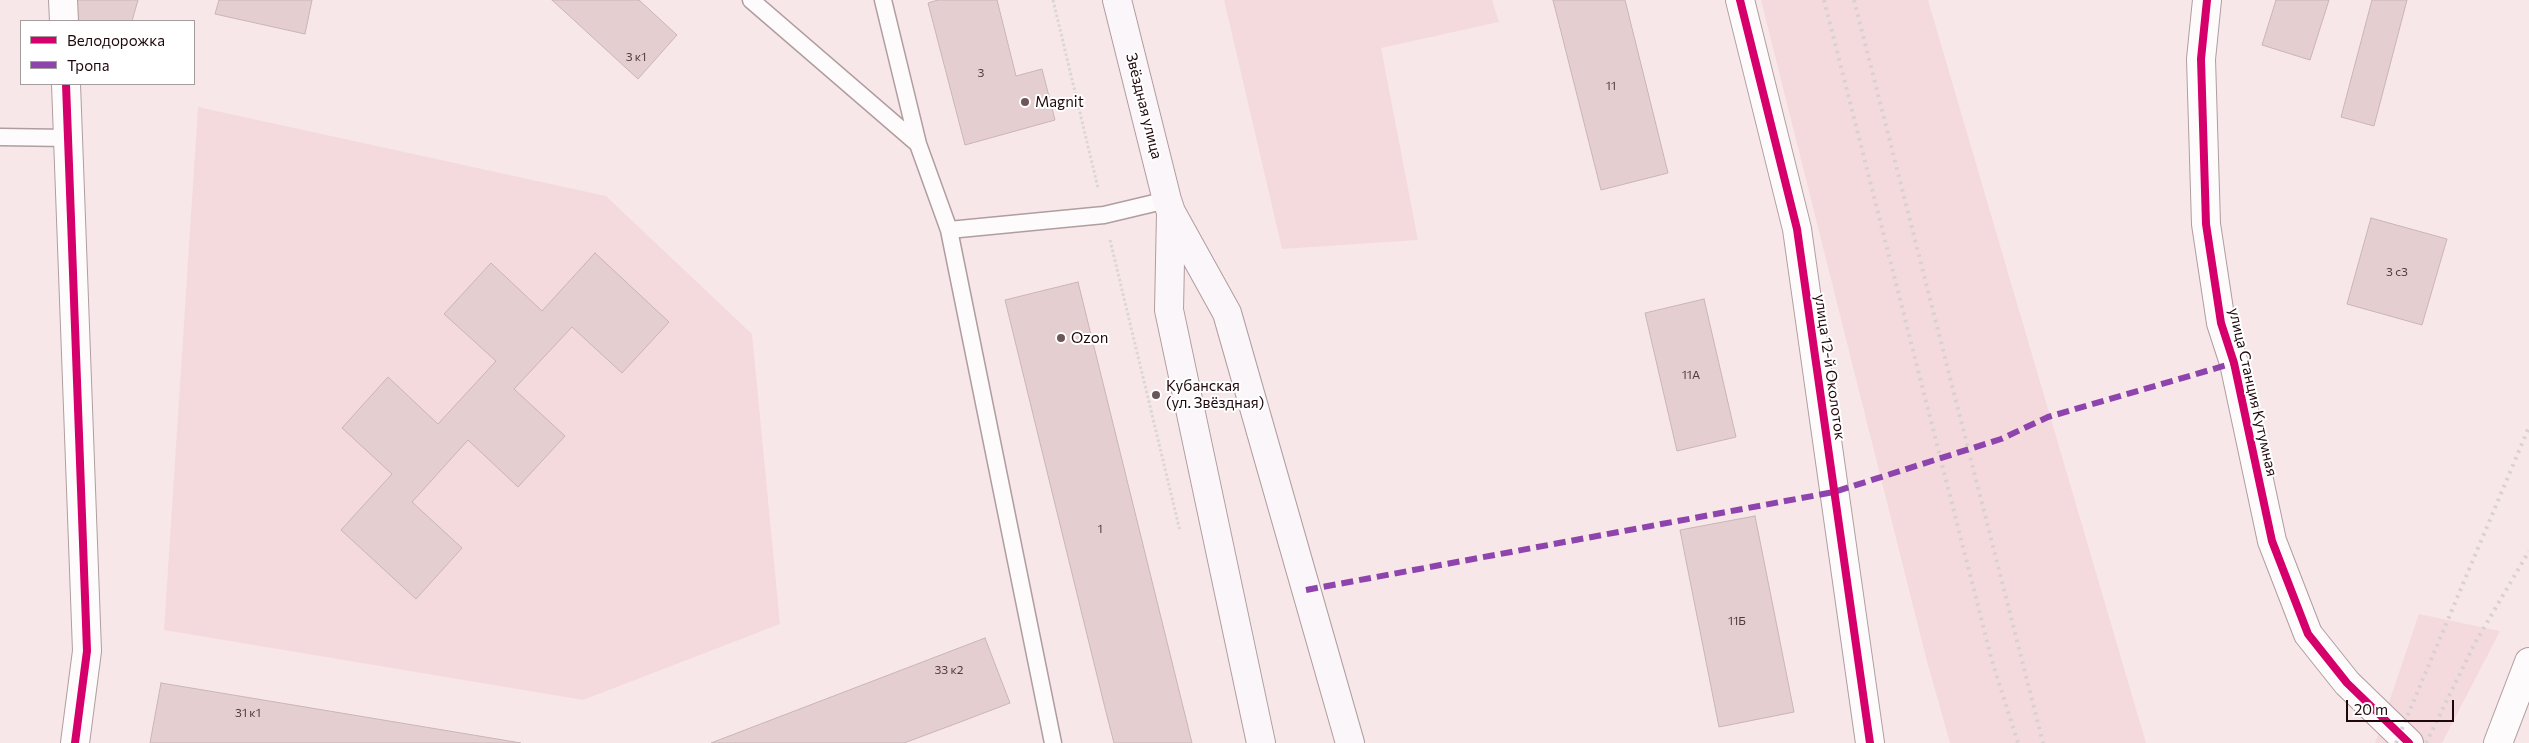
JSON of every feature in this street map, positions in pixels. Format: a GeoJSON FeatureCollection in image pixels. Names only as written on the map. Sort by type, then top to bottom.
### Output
{"type":"FeatureCollection","features":[{"type":"Feature","properties":{"kind":"main road","name":"Звёздная улица"},"geometry":{"type":"LineString","coordinates":[[1117,0],[1169,206]]}},
{"type":"Feature","properties":{"kind":"main road"},"geometry":{"type":"LineString","coordinates":[[1169,206],[1169,310],[1261,743]]}},
{"type":"Feature","properties":{"kind":"main road"},"geometry":{"type":"LineString","coordinates":[[1169,206],[1227,313],[1350,743]]}},
{"type":"Feature","properties":{"kind":"street"},"geometry":{"type":"LineString","coordinates":[[63,0],[64,20]]}},
{"type":"Feature","properties":{"kind":"street","name":"улица 12-й Околоток"},"geometry":{"type":"LineString","coordinates":[[1740,0],[1796,228],[1870,743]]}},
{"type":"Feature","properties":{"kind":"street","name":"улица Станция Кутумная"},"geometry":{"type":"LineString","coordinates":[[2207,0],[2201,59],[2206,224],[2221,323],[2234,363],[2272,541],[2308,634],[2347,683],[2409,743]]}},
{"type":"Feature","properties":{"kind":"street"},"geometry":{"type":"LineString","coordinates":[[66,85],[88,651],[75,743]]}},
{"type":"Feature","properties":{"kind":"street"},"geometry":{"type":"LineString","coordinates":[[2498,743],[2529,662]]}},
{"type":"Feature","properties":{"kind":"lane"},"geometry":{"type":"LineString","coordinates":[[751,0],[918,144]]}},
{"type":"Feature","properties":{"kind":"lane"},"geometry":{"type":"LineString","coordinates":[[883,0],[918,144],[948,230],[1053,743]]}},
{"type":"Feature","properties":{"kind":"lane"},"geometry":{"type":"LineString","coordinates":[[0,137],[68,138]]}},
{"type":"Feature","properties":{"kind":"lane"},"geometry":{"type":"LineString","coordinates":[[948,230],[1104,215],[1169,206]]}},
{"type":"Feature","properties":{"kind":"path"},"geometry":{"type":"LineString","coordinates":[[1052,0],[1180,532]]}},
{"type":"Feature","properties":{"kind":"shaded area"},"geometry":{"type":"Polygon","coordinates":[[[1224,0],[1492,0],[1499,22],[1381,48],[1418,240],[1282,249],[1224,0]]]}},
{"type":"Feature","properties":{"kind":"shaded area"},"geometry":{"type":"Polygon","coordinates":[[[1761,0],[1928,0],[2146,743],[1950,743],[1926,658],[1761,0]]]}},
{"type":"Feature","properties":{"kind":"shaded area"},"geometry":{"type":"Polygon","coordinates":[[[198,107],[606,196],[752,334],[780,624],[583,700],[164,630],[198,107]]]}},
{"type":"Feature","properties":{"kind":"shaded area"},"geometry":{"type":"Polygon","coordinates":[[[2419,614],[2500,631],[2442,743],[2375,743],[2419,614]]]}},
{"type":"Feature","properties":{"kind":"building"},"geometry":{"type":"Polygon","coordinates":[[[72,0],[138,0],[132,20],[72,19],[72,0]]]}},
{"type":"Feature","properties":{"kind":"building"},"geometry":{"type":"Polygon","coordinates":[[[219,0],[312,0],[305,34],[215,14],[219,0]]]}},
{"type":"Feature","properties":{"kind":"building"},"geometry":{"type":"Polygon","coordinates":[[[552,0],[639,0],[677,35],[638,79],[552,0]]]}},
{"type":"Feature","properties":{"kind":"building"},"geometry":{"type":"Polygon","coordinates":[[[938,0],[997,0],[1016,76],[1042,69],[1055,120],[965,145],[928,3],[938,0]]]}},
{"type":"Feature","properties":{"kind":"building"},"geometry":{"type":"Polygon","coordinates":[[[1553,0],[1625,0],[1668,173],[1601,190],[1553,0]]]}},
{"type":"Feature","properties":{"kind":"building"},"geometry":{"type":"Polygon","coordinates":[[[2276,0],[2329,0],[2310,60],[2262,45],[2276,0]]]}},
{"type":"Feature","properties":{"kind":"building"},"geometry":{"type":"Polygon","coordinates":[[[2372,0],[2407,0],[2374,126],[2341,117],[2372,0]]]}},
{"type":"Feature","properties":{"kind":"building"},"geometry":{"type":"Polygon","coordinates":[[[2371,218],[2447,239],[2422,325],[2347,304],[2371,218]]]}},
{"type":"Feature","properties":{"kind":"building"},"geometry":{"type":"Polygon","coordinates":[[[595,253],[669,322],[622,373],[572,327],[514,389],[565,436],[518,487],[468,440],[412,502],[462,548],[416,599],[341,530],[392,474],[342,428],[388,377],[438,424],[496,361],[444,314],[491,263],[542,311],[595,253]]]}},
{"type":"Feature","properties":{"kind":"building"},"geometry":{"type":"Polygon","coordinates":[[[1078,282],[1192,743],[1114,743],[1105,708],[1005,300],[1078,282]]]}},
{"type":"Feature","properties":{"kind":"building"},"geometry":{"type":"Polygon","coordinates":[[[1704,299],[1736,437],[1677,451],[1645,313],[1704,299]]]}},
{"type":"Feature","properties":{"kind":"building"},"geometry":{"type":"Polygon","coordinates":[[[1755,516],[1794,712],[1719,727],[1680,530],[1755,516]]]}},
{"type":"Feature","properties":{"kind":"building"},"geometry":{"type":"Polygon","coordinates":[[[985,638],[1010,703],[904,743],[711,743],[985,638]]]}},
{"type":"Feature","properties":{"kind":"building"},"geometry":{"type":"Polygon","coordinates":[[[161,683],[521,743],[150,743],[161,683]]]}},
{"type":"Feature","properties":{"kind":"railway"},"geometry":{"type":"LineString","coordinates":[[1824,0],[1992,661],[2018,743]]}},
{"type":"Feature","properties":{"kind":"railway"},"geometry":{"type":"LineString","coordinates":[[1854,0],[2043,743]]}},
{"type":"Feature","properties":{"kind":"railway"},"geometry":{"type":"LineString","coordinates":[[2396,743],[2529,427]]}},
{"type":"Feature","properties":{"kind":"railway"},"geometry":{"type":"LineString","coordinates":[[2426,743],[2475,643],[2529,551]]}},
{"type":"Feature","properties":{"kind":"marked path"},"geometry":{"type":"LineString","coordinates":[[1306,590],[1834,492],[2001,439],[2048,417],[2234,363]]}},
{"type":"Feature","properties":{"kind":"cycle path"},"geometry":{"type":"LineString","coordinates":[[1740,0],[1797,229],[1870,743]]}},
{"type":"Feature","properties":{"kind":"cycle path"},"geometry":{"type":"LineString","coordinates":[[2207,0],[2201,59],[2206,224],[2221,323],[2234,363],[2272,541],[2308,634],[2347,683],[2409,743]]}},
{"type":"Feature","properties":{"kind":"cycle path"},"geometry":{"type":"LineString","coordinates":[[66,85],[87,651],[75,743]]}},
{"type":"Feature","properties":{"kind":"place","name":"Magnit"},"geometry":{"type":"Point","coordinates":[1025,102]}},
{"type":"Feature","properties":{"kind":"place","name":"Ozon"},"geometry":{"type":"Point","coordinates":[1061,338]}},
{"type":"Feature","properties":{"kind":"place","name":"Кубанская (ул. Звёздная)"},"geometry":{"type":"Point","coordinates":[1156,395]}}]}
